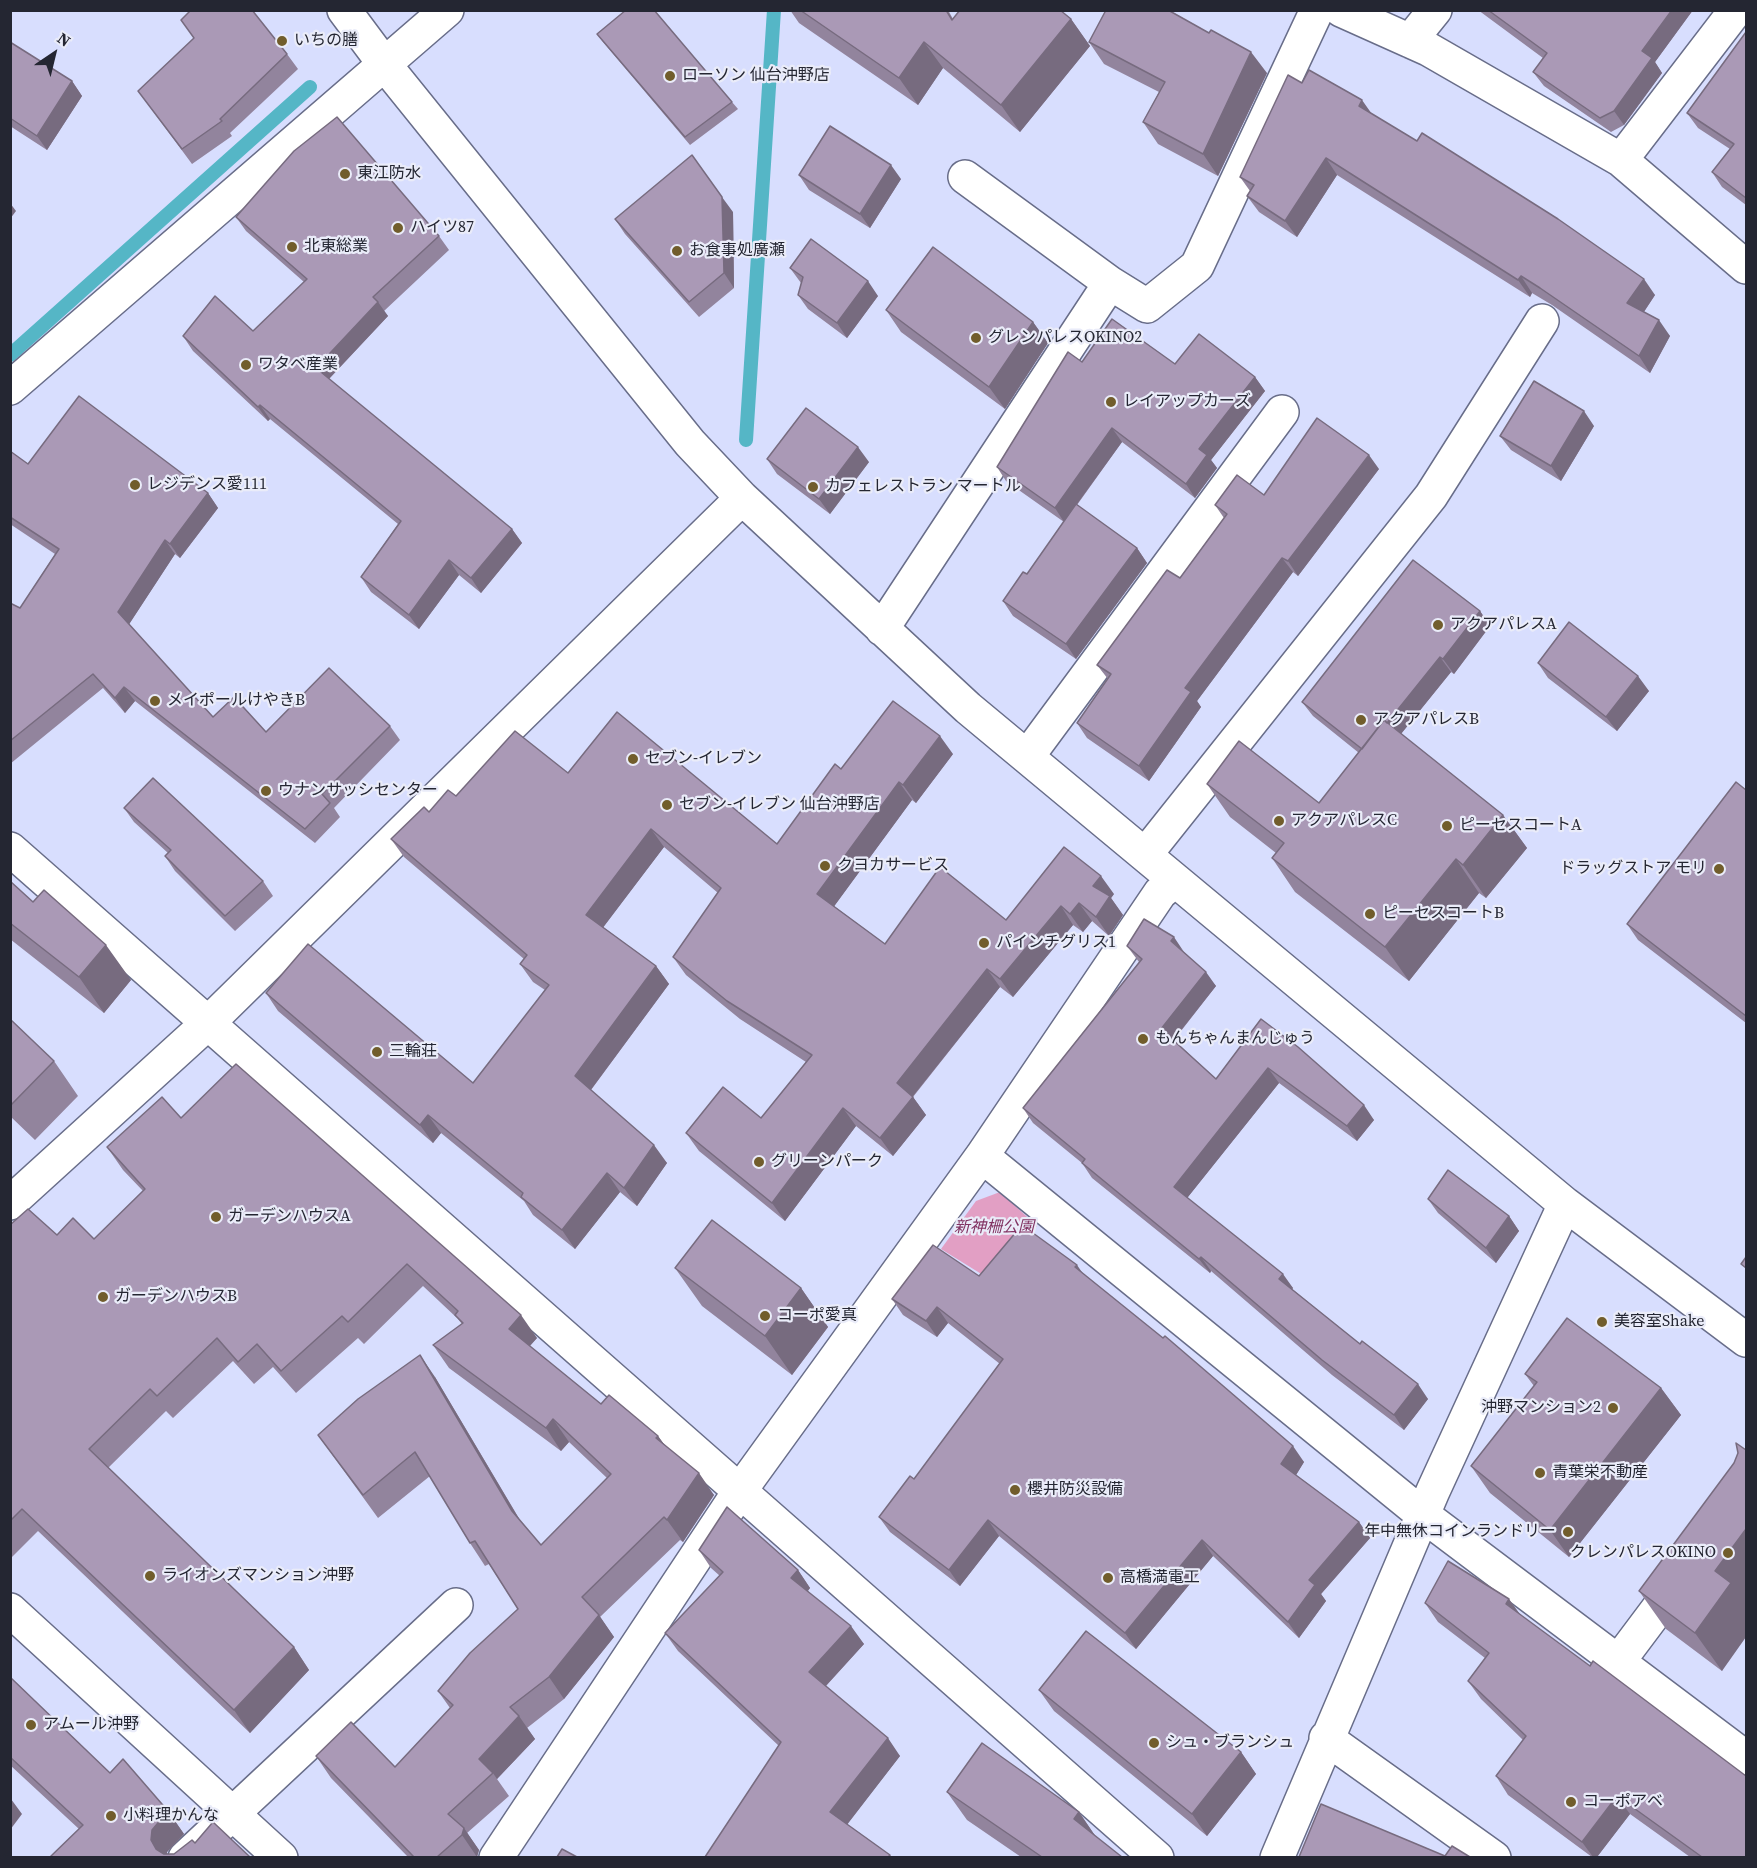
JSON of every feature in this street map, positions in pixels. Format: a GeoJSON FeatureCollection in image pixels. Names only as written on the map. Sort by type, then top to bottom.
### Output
{"type":"FeatureCollection","features":[{"type":"Feature","properties":{"kind":"street"},"geometry":{"type":"LineString","coordinates":[[344,10],[385,65],[690,443],[742,498],[968,708],[1174,881],[1565,1204],[1746,1340]]}},
{"type":"Feature","properties":{"kind":"street"},"geometry":{"type":"LineString","coordinates":[[10,388],[447,10]]}},
{"type":"Feature","properties":{"kind":"street"},"geometry":{"type":"LineString","coordinates":[[965,177],[1110,283],[1147,306],[1197,266],[1317,10]]}},
{"type":"Feature","properties":{"kind":"street"},"geometry":{"type":"LineString","coordinates":[[1341,10],[1410,41],[1621,160],[1746,267]]}},
{"type":"Feature","properties":{"kind":"street"},"geometry":{"type":"LineString","coordinates":[[1410,41],[1435,10]]}},
{"type":"Feature","properties":{"kind":"street"},"geometry":{"type":"LineString","coordinates":[[1621,160],[1736,10]]}},
{"type":"Feature","properties":{"kind":"street"},"geometry":{"type":"LineString","coordinates":[[882,629],[1110,283]]}},
{"type":"Feature","properties":{"kind":"street"},"geometry":{"type":"LineString","coordinates":[[1145,855],[1431,496],[1542,321]]}},
{"type":"Feature","properties":{"kind":"street"},"geometry":{"type":"LineString","coordinates":[[1027,757],[1282,412]]}},
{"type":"Feature","properties":{"kind":"street"},"geometry":{"type":"LineString","coordinates":[[10,1203],[209,1022],[742,498]]}},
{"type":"Feature","properties":{"kind":"street"},"geometry":{"type":"LineString","coordinates":[[10,849],[1156,1857]]}},
{"type":"Feature","properties":{"kind":"street"},"geometry":{"type":"LineString","coordinates":[[496,1857],[739,1492],[982,1156],[1160,893],[1174,881]]}},
{"type":"Feature","properties":{"kind":"street"},"geometry":{"type":"LineString","coordinates":[[982,1156],[1423,1515],[1746,1758]]}},
{"type":"Feature","properties":{"kind":"street"},"geometry":{"type":"LineString","coordinates":[[1277,1857],[1423,1515],[1565,1204]]}},
{"type":"Feature","properties":{"kind":"street"},"geometry":{"type":"LineString","coordinates":[[1618,1662],[1697,1557]]}},
{"type":"Feature","properties":{"kind":"street"},"geometry":{"type":"LineString","coordinates":[[185,1857],[456,1605]]}},
{"type":"Feature","properties":{"kind":"street"},"geometry":{"type":"LineString","coordinates":[[10,1610],[281,1857]]}},
{"type":"Feature","properties":{"kind":"street"},"geometry":{"type":"LineString","coordinates":[[1326,1738],[1494,1857]]}},
{"type":"Feature","properties":{"kind":"green space","name":"新神柵公園"},"geometry":{"type":"Polygon","coordinates":[[[1000,1192],[1037,1226],[991,1280],[941,1249],[976,1201],[1000,1192]]]}},
{"type":"Feature","properties":{"kind":"building"},"geometry":{"type":"Polygon","coordinates":[[[191,10],[252,10],[287,54],[220,119],[222,121],[182,149],[138,91],[194,38],[181,20],[191,10]]]}},
{"type":"Feature","properties":{"kind":"building","name":"ローソン 仙台沖野店"},"geometry":{"type":"Polygon","coordinates":[[[626,10],[654,10],[732,102],[685,137],[597,34],[626,10]]]}},
{"type":"Feature","properties":{"kind":"building"},"geometry":{"type":"Polygon","coordinates":[[[800,10],[946,10],[952,20],[960,10],[1060,10],[1071,19],[1001,105],[924,42],[899,78],[800,10]]]}},
{"type":"Feature","properties":{"kind":"building"},"geometry":{"type":"Polygon","coordinates":[[[1106,10],[1168,10],[1209,33],[1211,30],[1251,52],[1203,154],[1143,122],[1165,82],[1089,42],[1106,10]]]}},
{"type":"Feature","properties":{"kind":"building"},"geometry":{"type":"Polygon","coordinates":[[[1488,10],[1672,10],[1642,51],[1652,58],[1614,111],[1600,118],[1533,72],[1547,53],[1488,10]]]}},
{"type":"Feature","properties":{"kind":"building"},"geometry":{"type":"Polygon","coordinates":[[[1746,32],[1746,198],[1712,172],[1734,144],[1687,113],[1746,32]]]}},
{"type":"Feature","properties":{"kind":"building"},"geometry":{"type":"Polygon","coordinates":[[[10,42],[72,81],[37,136],[10,118],[10,42]]]}},
{"type":"Feature","properties":{"kind":"building"},"geometry":{"type":"Polygon","coordinates":[[[1309,70],[1362,100],[1359,106],[1417,141],[1422,133],[1558,219],[1644,279],[1627,303],[1659,320],[1639,356],[1540,288],[1521,276],[1518,280],[1326,158],[1285,221],[1247,196],[1254,185],[1240,177],[1288,75],[1302,83],[1309,70]]]}},
{"type":"Feature","properties":{"kind":"building"},"geometry":{"type":"Polygon","coordinates":[[[337,117],[439,236],[373,297],[378,302],[316,368],[512,529],[471,578],[449,560],[409,615],[361,577],[401,521],[260,405],[258,407],[183,336],[215,296],[253,331],[307,279],[236,217],[294,151],[337,117]]]}},
{"type":"Feature","properties":{"kind":"building"},"geometry":{"type":"Polygon","coordinates":[[[830,126],[891,165],[860,214],[799,175],[830,126]]]}},
{"type":"Feature","properties":{"kind":"building"},"geometry":{"type":"Polygon","coordinates":[[[692,155],[722,197],[724,273],[689,302],[615,219],[692,155]]]}},
{"type":"Feature","properties":{"kind":"building"},"geometry":{"type":"Polygon","coordinates":[[[811,239],[868,281],[837,323],[798,295],[803,277],[790,268],[811,239]]]}},
{"type":"Feature","properties":{"kind":"building","name":"グレンパレスOKINO2"},"geometry":{"type":"Polygon","coordinates":[[[933,247],[1033,322],[989,387],[886,310],[933,247]]]}},
{"type":"Feature","properties":{"kind":"building"},"geometry":{"type":"Polygon","coordinates":[[[1112,319],[1175,364],[1199,334],[1255,377],[1199,449],[1207,455],[1186,484],[1112,428],[1055,508],[997,467],[1068,352],[1082,362],[1112,319]]]}},
{"type":"Feature","properties":{"kind":"building"},"geometry":{"type":"Polygon","coordinates":[[[1534,381],[1584,411],[1551,466],[1500,436],[1534,381]]]}},
{"type":"Feature","properties":{"kind":"building"},"geometry":{"type":"Polygon","coordinates":[[[79,396],[208,493],[170,544],[165,540],[118,612],[213,717],[234,697],[266,732],[329,668],[390,726],[322,794],[330,803],[305,829],[124,687],[115,698],[93,674],[10,741],[10,603],[20,608],[59,549],[10,517],[10,451],[28,464],[79,396]]]}},
{"type":"Feature","properties":{"kind":"building"},"geometry":{"type":"Polygon","coordinates":[[[806,408],[858,447],[819,499],[767,459],[806,408]]]}},
{"type":"Feature","properties":{"kind":"building"},"geometry":{"type":"Polygon","coordinates":[[[1317,418],[1369,455],[1288,561],[1282,558],[1185,688],[1191,692],[1139,766],[1077,723],[1111,674],[1097,665],[1167,570],[1180,578],[1227,514],[1215,505],[1237,475],[1264,495],[1317,418]]]}},
{"type":"Feature","properties":{"kind":"building"},"geometry":{"type":"Polygon","coordinates":[[[1076,504],[1137,548],[1066,644],[1003,601],[1023,572],[1027,574],[1076,504]]]}},
{"type":"Feature","properties":{"kind":"building"},"geometry":{"type":"Polygon","coordinates":[[[1413,560],[1480,611],[1443,659],[1440,657],[1387,723],[1384,720],[1362,749],[1302,702],[1413,560]]]}},
{"type":"Feature","properties":{"kind":"building"},"geometry":{"type":"Polygon","coordinates":[[[1569,622],[1638,676],[1606,717],[1538,663],[1569,622]]]}},
{"type":"Feature","properties":{"kind":"building"},"geometry":{"type":"Polygon","coordinates":[[[893,701],[940,736],[903,785],[899,782],[817,894],[885,944],[940,867],[1006,920],[1064,847],[1101,876],[1093,886],[1110,896],[1096,917],[1079,903],[1070,914],[1061,906],[1000,979],[987,969],[897,1083],[913,1097],[880,1138],[843,1108],[772,1203],[686,1133],[723,1087],[761,1118],[812,1055],[727,1001],[673,957],[721,888],[651,829],[586,915],[656,966],[575,1076],[654,1145],[624,1188],[607,1173],[562,1230],[521,1197],[523,1193],[428,1115],[420,1125],[266,993],[308,944],[473,1083],[549,985],[520,964],[527,955],[391,839],[424,807],[429,812],[448,790],[456,796],[515,731],[568,773],[617,712],[777,844],[835,764],[841,769],[893,701]]]}},
{"type":"Feature","properties":{"kind":"building"},"geometry":{"type":"Polygon","coordinates":[[[1384,720],[1503,815],[1463,865],[1456,859],[1385,947],[1272,858],[1284,843],[1207,784],[1239,741],[1319,803],[1384,720]]]}},
{"type":"Feature","properties":{"kind":"building"},"geometry":{"type":"Polygon","coordinates":[[[153,778],[263,881],[225,916],[165,856],[171,850],[124,808],[153,778]]]}},
{"type":"Feature","properties":{"kind":"building","name":"ドラッグストア モリ"},"geometry":{"type":"Polygon","coordinates":[[[1736,782],[1746,790],[1746,1016],[1627,924],[1736,782]]]}},
{"type":"Feature","properties":{"kind":"building"},"geometry":{"type":"Polygon","coordinates":[[[10,881],[33,902],[44,890],[106,945],[79,977],[10,923],[10,881]]]}},
{"type":"Feature","properties":{"kind":"building"},"geometry":{"type":"Polygon","coordinates":[[[1144,919],[1174,937],[1171,941],[1206,972],[1161,1029],[1216,1079],[1261,1019],[1298,1047],[1364,1105],[1347,1126],[1268,1068],[1174,1187],[1283,1274],[1279,1279],[1360,1344],[1362,1341],[1418,1384],[1394,1415],[1322,1360],[1201,1257],[1199,1259],[1082,1163],[1085,1159],[1023,1108],[1142,959],[1127,946],[1144,919]]]}},
{"type":"Feature","properties":{"kind":"building"},"geometry":{"type":"Polygon","coordinates":[[[10,1019],[54,1061],[11,1105],[10,1105],[10,1019]]]}},
{"type":"Feature","properties":{"kind":"building"},"geometry":{"type":"Polygon","coordinates":[[[236,1064],[521,1315],[509,1329],[601,1404],[609,1395],[699,1473],[667,1520],[664,1517],[582,1597],[599,1615],[549,1677],[510,1707],[519,1716],[479,1759],[493,1773],[448,1814],[464,1828],[462,1835],[437,1857],[414,1857],[316,1756],[351,1722],[395,1767],[453,1705],[438,1691],[470,1653],[518,1609],[475,1541],[470,1543],[415,1452],[363,1495],[318,1435],[358,1399],[420,1355],[512,1511],[541,1545],[611,1474],[553,1419],[546,1428],[433,1345],[463,1323],[455,1315],[458,1311],[407,1264],[348,1322],[342,1316],[281,1371],[257,1344],[238,1362],[217,1338],[157,1396],[150,1389],[89,1449],[294,1647],[234,1710],[22,1509],[10,1521],[10,1225],[28,1209],[57,1235],[73,1218],[94,1239],[145,1189],[107,1147],[162,1097],[181,1118],[236,1064]]]}},
{"type":"Feature","properties":{"kind":"building"},"geometry":{"type":"Polygon","coordinates":[[[1448,1170],[1509,1216],[1486,1248],[1428,1199],[1448,1170]]]}},
{"type":"Feature","properties":{"kind":"building"},"geometry":{"type":"Polygon","coordinates":[[[712,1220],[801,1288],[765,1336],[675,1268],[712,1220]]]}},
{"type":"Feature","properties":{"kind":"building"},"geometry":{"type":"Polygon","coordinates":[[[1022,1225],[1077,1265],[1075,1267],[1163,1338],[1165,1336],[1293,1446],[1281,1464],[1359,1522],[1309,1580],[1315,1585],[1288,1622],[1202,1540],[1125,1633],[988,1520],[949,1570],[879,1517],[910,1476],[914,1479],[1003,1359],[937,1307],[926,1321],[892,1299],[933,1245],[979,1276],[1022,1225]]]}},
{"type":"Feature","properties":{"kind":"building"},"geometry":{"type":"Polygon","coordinates":[[[1746,1257],[1746,1268],[1741,1264],[1746,1257]]]}},
{"type":"Feature","properties":{"kind":"building"},"geometry":{"type":"Polygon","coordinates":[[[1567,1318],[1661,1388],[1550,1530],[1471,1466],[1537,1382],[1525,1374],[1567,1318]]]}},
{"type":"Feature","properties":{"kind":"building"},"geometry":{"type":"Polygon","coordinates":[[[1736,1443],[1746,1450],[1746,1529],[1715,1571],[1731,1583],[1695,1633],[1639,1591],[1734,1463],[1738,1453],[1736,1443]]]}},
{"type":"Feature","properties":{"kind":"building"},"geometry":{"type":"Polygon","coordinates":[[[727,1507],[798,1570],[791,1578],[851,1626],[809,1672],[888,1738],[830,1812],[890,1855],[888,1857],[705,1857],[781,1742],[665,1633],[723,1572],[699,1550],[727,1507]]]}},
{"type":"Feature","properties":{"kind":"building"},"geometry":{"type":"Polygon","coordinates":[[[1448,1561],[1509,1599],[1506,1604],[1590,1666],[1593,1661],[1746,1776],[1746,1857],[1702,1857],[1617,1796],[1582,1842],[1496,1776],[1526,1736],[1468,1681],[1489,1653],[1425,1603],[1448,1561]]]}},
{"type":"Feature","properties":{"kind":"building","name":"シュ・ブランシュ"},"geometry":{"type":"Polygon","coordinates":[[[1086,1631],[1241,1752],[1192,1814],[1039,1690],[1086,1631]]]}},
{"type":"Feature","properties":{"kind":"building"},"geometry":{"type":"Polygon","coordinates":[[[10,1677],[110,1773],[123,1759],[168,1811],[152,1830],[151,1840],[156,1849],[164,1854],[174,1854],[192,1840],[195,1843],[213,1822],[250,1857],[50,1857],[83,1825],[10,1757],[10,1677]]]}},
{"type":"Feature","properties":{"kind":"building"},"geometry":{"type":"Polygon","coordinates":[[[982,1743],[1079,1812],[1074,1819],[1122,1857],[1042,1857],[947,1792],[982,1743]]]}},
{"type":"Feature","properties":{"kind":"building"},"geometry":{"type":"Polygon","coordinates":[[[1321,1804],[1445,1856],[1452,1846],[1470,1857],[1299,1857],[1321,1804]]]}},
{"type":"Feature","properties":{"kind":"building"},"geometry":{"type":"Polygon","coordinates":[[[562,1849],[577,1857],[557,1857],[562,1849]]]}},
{"type":"Feature","properties":{"kind":"waterway"},"geometry":{"type":"LineString","coordinates":[[746,440],[774,10]]}},
{"type":"Feature","properties":{"kind":"waterway"},"geometry":{"type":"LineString","coordinates":[[10,355],[310,87]]}},
{"type":"Feature","properties":{"kind":"place","name":"いちの膳"},"geometry":{"type":"Point","coordinates":[282,41]}},
{"type":"Feature","properties":{"kind":"place","name":"ローソン 仙台沖野店"},"geometry":{"type":"Point","coordinates":[670,76]}},
{"type":"Feature","properties":{"kind":"place","name":"東江防水"},"geometry":{"type":"Point","coordinates":[345,174]}},
{"type":"Feature","properties":{"kind":"place","name":"ハイツ87"},"geometry":{"type":"Point","coordinates":[398,228]}},
{"type":"Feature","properties":{"kind":"place","name":"北東総業"},"geometry":{"type":"Point","coordinates":[292,247]}},
{"type":"Feature","properties":{"kind":"place","name":"お食事処廣瀬"},"geometry":{"type":"Point","coordinates":[677,251]}},
{"type":"Feature","properties":{"kind":"place","name":"グレンパレスOKINO2"},"geometry":{"type":"Point","coordinates":[976,338]}},
{"type":"Feature","properties":{"kind":"place","name":"ワタベ産業"},"geometry":{"type":"Point","coordinates":[246,365]}},
{"type":"Feature","properties":{"kind":"place","name":"レイアップカーズ"},"geometry":{"type":"Point","coordinates":[1111,402]}},
{"type":"Feature","properties":{"kind":"place","name":"レジデンス愛111"},"geometry":{"type":"Point","coordinates":[135,485]}},
{"type":"Feature","properties":{"kind":"place","name":"カフェレストラン マートル"},"geometry":{"type":"Point","coordinates":[813,487]}},
{"type":"Feature","properties":{"kind":"place","name":"アクアパレスA"},"geometry":{"type":"Point","coordinates":[1438,625]}},
{"type":"Feature","properties":{"kind":"place","name":"メイポールけやきB"},"geometry":{"type":"Point","coordinates":[155,701]}},
{"type":"Feature","properties":{"kind":"place","name":"アクアパレスB"},"geometry":{"type":"Point","coordinates":[1361,720]}},
{"type":"Feature","properties":{"kind":"place","name":"セブン-イレブン"},"geometry":{"type":"Point","coordinates":[633,759]}},
{"type":"Feature","properties":{"kind":"place","name":"ウナンサッシセンター"},"geometry":{"type":"Point","coordinates":[266,791]}},
{"type":"Feature","properties":{"kind":"place","name":"セブン-イレブン 仙台沖野店"},"geometry":{"type":"Point","coordinates":[667,805]}},
{"type":"Feature","properties":{"kind":"place","name":"アクアパレスC"},"geometry":{"type":"Point","coordinates":[1279,821]}},
{"type":"Feature","properties":{"kind":"place","name":"ピーセスコートA"},"geometry":{"type":"Point","coordinates":[1447,826]}},
{"type":"Feature","properties":{"kind":"place","name":"クヨカサービス"},"geometry":{"type":"Point","coordinates":[825,866]}},
{"type":"Feature","properties":{"kind":"place","name":"ドラッグストア モリ"},"geometry":{"type":"Point","coordinates":[1719,869]}},
{"type":"Feature","properties":{"kind":"place","name":"ピーセスコートB"},"geometry":{"type":"Point","coordinates":[1370,914]}},
{"type":"Feature","properties":{"kind":"place","name":"パインチグリス1"},"geometry":{"type":"Point","coordinates":[984,943]}},
{"type":"Feature","properties":{"kind":"place","name":"もんちゃんまんじゅう"},"geometry":{"type":"Point","coordinates":[1143,1039]}},
{"type":"Feature","properties":{"kind":"place","name":"三輪荘"},"geometry":{"type":"Point","coordinates":[377,1052]}},
{"type":"Feature","properties":{"kind":"place","name":"グリーンパーク"},"geometry":{"type":"Point","coordinates":[759,1162]}},
{"type":"Feature","properties":{"kind":"place","name":"ガーデンハウスA"},"geometry":{"type":"Point","coordinates":[216,1217]}},
{"type":"Feature","properties":{"kind":"place","name":"ガーデンハウスB"},"geometry":{"type":"Point","coordinates":[103,1297]}},
{"type":"Feature","properties":{"kind":"place","name":"コーポ愛真"},"geometry":{"type":"Point","coordinates":[765,1316]}},
{"type":"Feature","properties":{"kind":"place","name":"美容室Shake"},"geometry":{"type":"Point","coordinates":[1602,1322]}},
{"type":"Feature","properties":{"kind":"place","name":"沖野マンション2"},"geometry":{"type":"Point","coordinates":[1613,1408]}},
{"type":"Feature","properties":{"kind":"place","name":"青葉栄不動産"},"geometry":{"type":"Point","coordinates":[1540,1473]}},
{"type":"Feature","properties":{"kind":"place","name":"櫻井防災設備"},"geometry":{"type":"Point","coordinates":[1015,1490]}},
{"type":"Feature","properties":{"kind":"place","name":"年中無休コインランドリー"},"geometry":{"type":"Point","coordinates":[1568,1532]}},
{"type":"Feature","properties":{"kind":"place","name":"クレンパレスOKINO"},"geometry":{"type":"Point","coordinates":[1728,1553]}},
{"type":"Feature","properties":{"kind":"place","name":"ライオンズマンション沖野"},"geometry":{"type":"Point","coordinates":[150,1576]}},
{"type":"Feature","properties":{"kind":"place","name":"高橋満電工"},"geometry":{"type":"Point","coordinates":[1108,1578]}},
{"type":"Feature","properties":{"kind":"place","name":"アムール沖野"},"geometry":{"type":"Point","coordinates":[31,1725]}},
{"type":"Feature","properties":{"kind":"place","name":"シュ・ブランシュ"},"geometry":{"type":"Point","coordinates":[1154,1743]}},
{"type":"Feature","properties":{"kind":"place","name":"コーポアベ"},"geometry":{"type":"Point","coordinates":[1571,1802]}},
{"type":"Feature","properties":{"kind":"place","name":"小料理かんな"},"geometry":{"type":"Point","coordinates":[111,1816]}}]}
